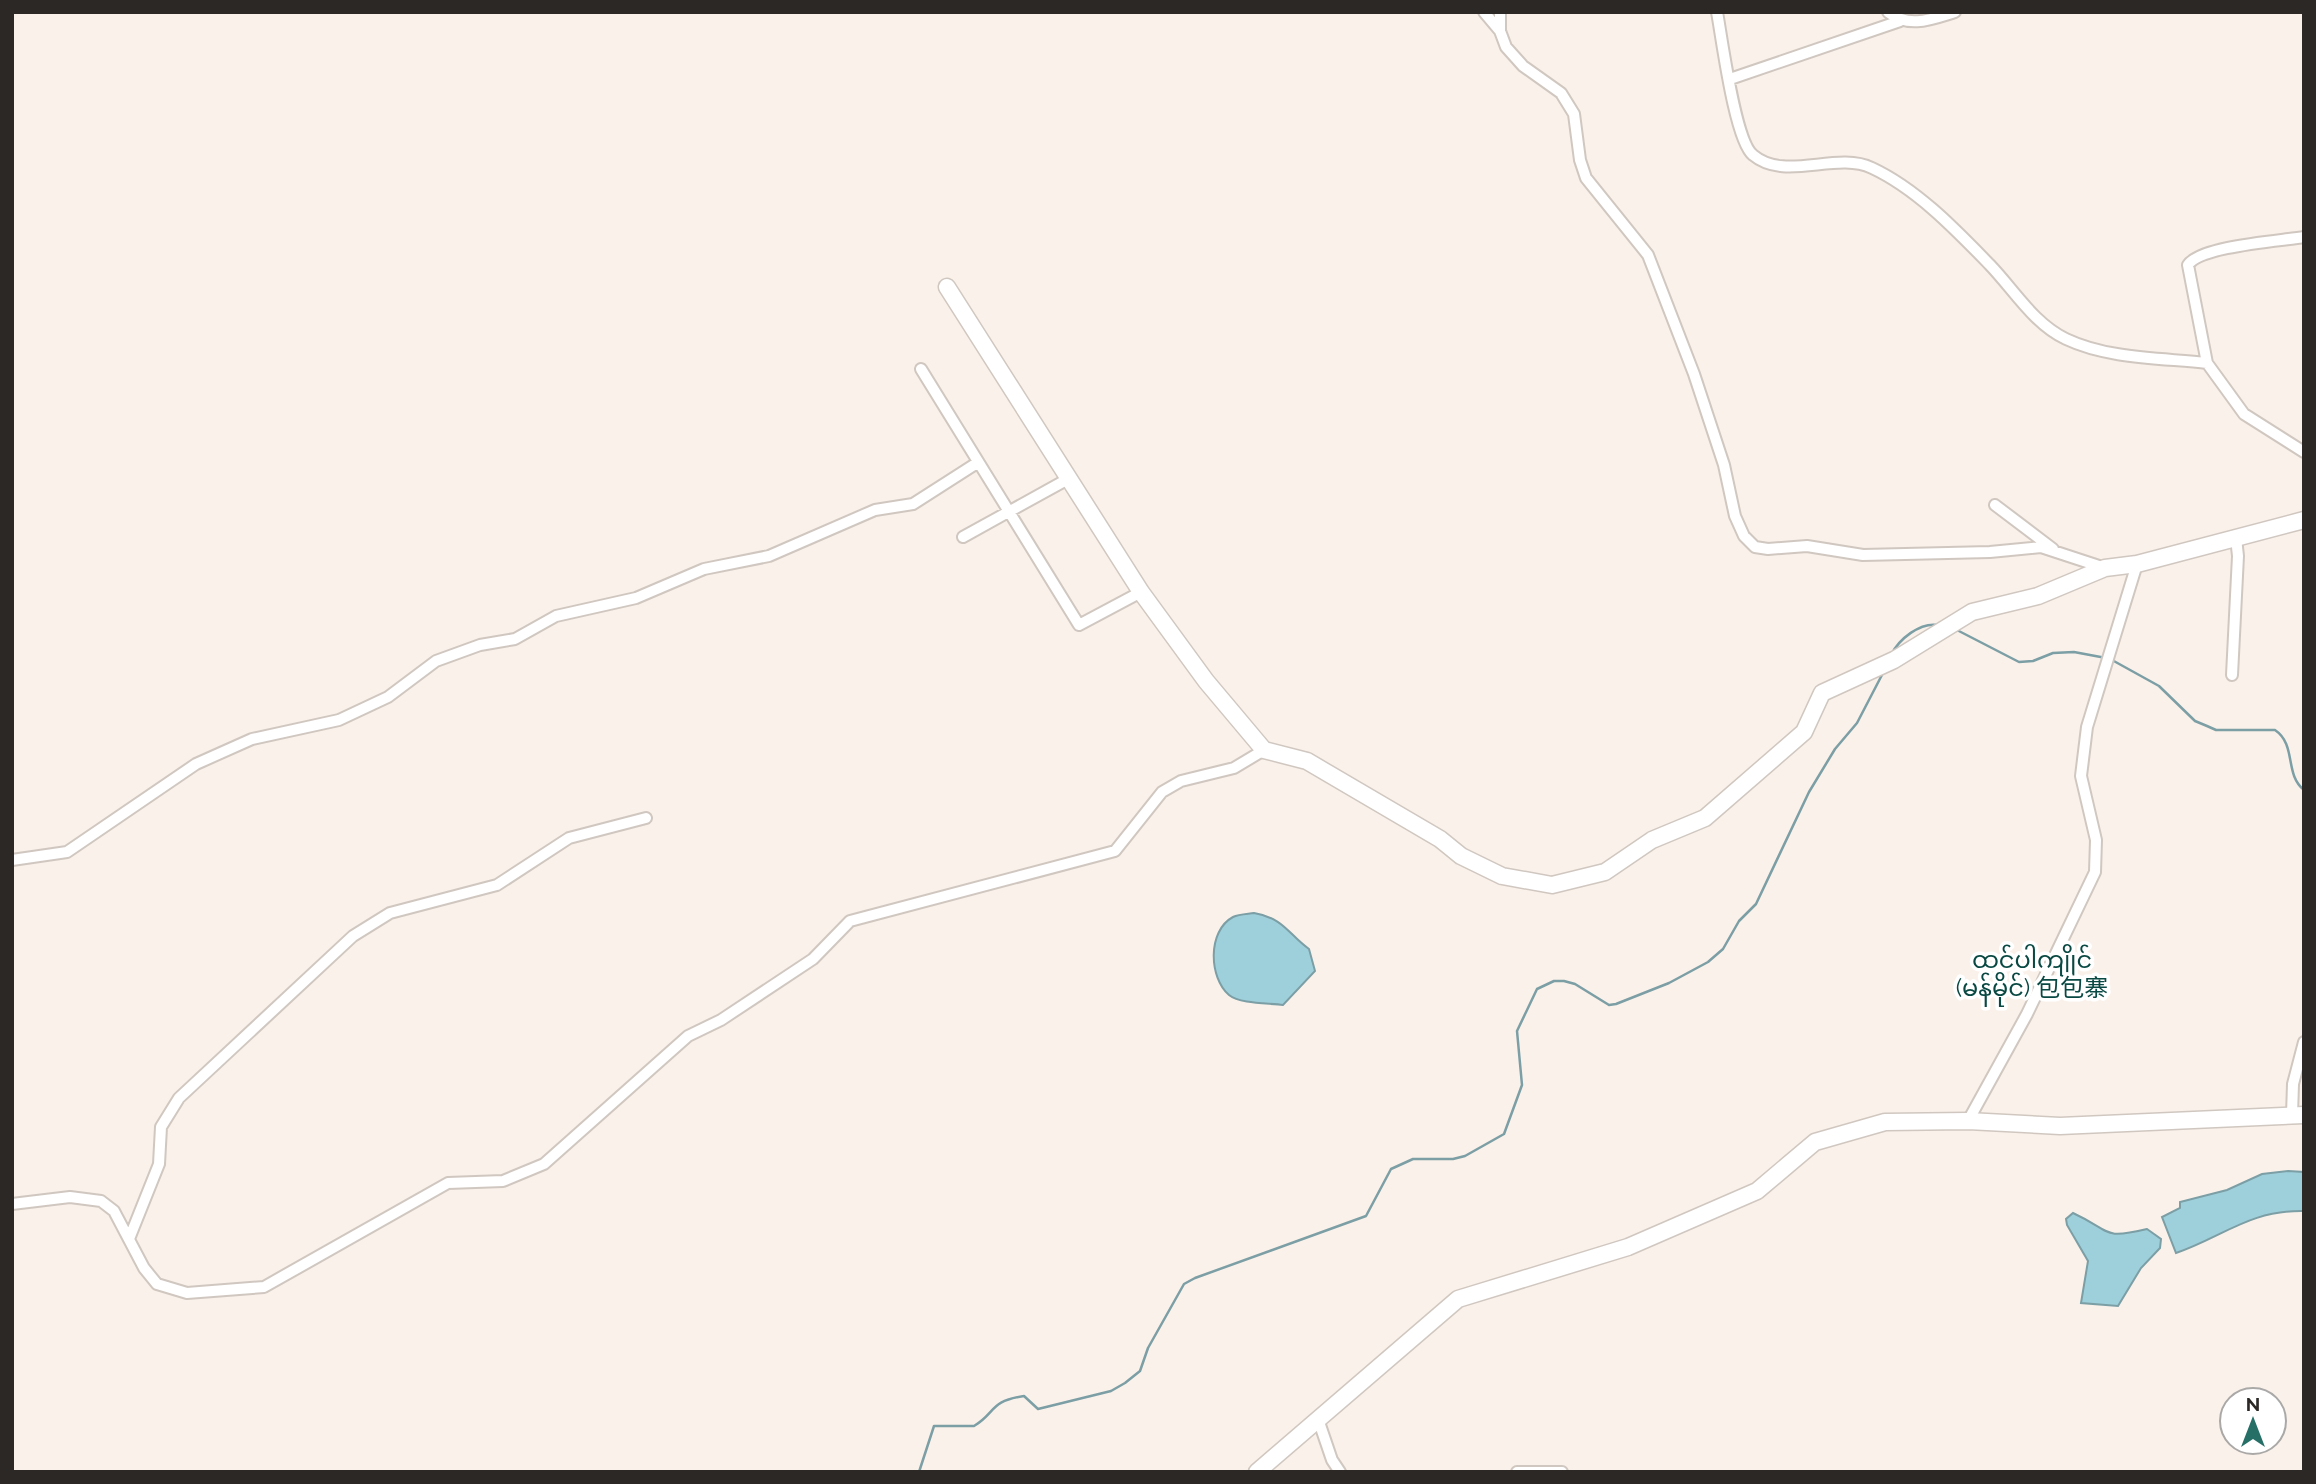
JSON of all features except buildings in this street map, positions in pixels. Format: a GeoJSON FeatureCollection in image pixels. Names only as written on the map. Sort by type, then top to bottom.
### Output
{"type":"FeatureCollection","features":[{"type":"Feature","properties":{"kind":"street"},"geometry":{"type":"LineString","coordinates":[[1484,12],[1500,31],[1506,47],[1523,66],[1561,93],[1574,114],[1580,160],[1586,178],[1648,255],[1694,374],[1724,465],[1735,516],[1744,536],[1755,547],[1768,549],[1807,546],[1863,555],[2053,549]]}},
{"type":"Feature","properties":{"kind":"street"},"geometry":{"type":"LineString","coordinates":[[1500,12],[1500,31]]}},
{"type":"Feature","properties":{"kind":"street"},"geometry":{"type":"LineString","coordinates":[[1717,12],[1738,124],[1750,154],[1765,163],[1786,166],[1823,163],[1868,166],[1904,185],[1990,266],[2032,313],[2064,338],[2095,349],[2207,363]]}},
{"type":"Feature","properties":{"kind":"street"},"geometry":{"type":"LineString","coordinates":[[1888,12],[1900,21]]}},
{"type":"Feature","properties":{"kind":"street"},"geometry":{"type":"LineString","coordinates":[[1730,79],[1900,21],[1920,22],[1955,12]]}},
{"type":"Feature","properties":{"kind":"street"},"geometry":{"type":"LineString","coordinates":[[2304,237],[2208,252],[2192,258],[2188,265],[2207,363],[2244,414],[2304,453]]}},
{"type":"Feature","properties":{"kind":"street"},"geometry":{"type":"LineString","coordinates":[[947,287],[1141,592],[1206,681],[1265,750],[1307,761],[1440,839],[1461,856],[1502,876],[1552,885],[1605,872],[1652,840],[1705,818],[1804,732],[1822,693],[1859,673],[1890,662],[1972,612],[2038,596],[2105,568],[2137,564],[2304,520]]}},
{"type":"Feature","properties":{"kind":"street"},"geometry":{"type":"LineString","coordinates":[[920,369],[1079,625],[1141,592]]}},
{"type":"Feature","properties":{"kind":"street"},"geometry":{"type":"LineString","coordinates":[[12,860],[67,852],[196,764],[252,739],[339,720],[388,697],[436,661],[480,645],[515,639],[556,616],[636,598],[704,569],[769,556],[875,510],[913,504],[977,463]]}},
{"type":"Feature","properties":{"kind":"street"},"geometry":{"type":"LineString","coordinates":[[963,537],[1068,479]]}},
{"type":"Feature","properties":{"kind":"street"},"geometry":{"type":"LineString","coordinates":[[1996,505],[2053,549],[2105,568]]}},
{"type":"Feature","properties":{"kind":"street"},"geometry":{"type":"LineString","coordinates":[[2232,675],[2238,556],[2236,538]]}},
{"type":"Feature","properties":{"kind":"street"},"geometry":{"type":"LineString","coordinates":[[1968,1121],[2027,1014],[2095,872],[2096,840],[2081,776],[2087,727],[2137,564]]}},
{"type":"Feature","properties":{"kind":"street"},"geometry":{"type":"LineString","coordinates":[[12,1204],[70,1197],[101,1201],[114,1211],[144,1268],[157,1284],[187,1293],[264,1287],[448,1183],[503,1181],[544,1164],[688,1035],[721,1020],[802,967],[850,921],[1115,851],[1162,792],[1181,781],[1234,768],[1265,750]]}},
{"type":"Feature","properties":{"kind":"street"},"geometry":{"type":"LineString","coordinates":[[129,1239],[159,1164],[161,1127],[180,1098],[353,936],[390,913],[497,885],[569,838],[646,818]]}},
{"type":"Feature","properties":{"kind":"street"},"geometry":{"type":"LineString","coordinates":[[1257,1472],[1458,1299],[1628,1247],[1757,1191],[1815,1142],[1885,1122],[1968,1121],[2060,1126],[2298,1115],[2293,1084],[2304,1042]]}},
{"type":"Feature","properties":{"kind":"street"},"geometry":{"type":"LineString","coordinates":[[1318,1419],[1332,1460],[1340,1472]]}},
{"type":"Feature","properties":{"kind":"street"},"geometry":{"type":"LineString","coordinates":[[1517,1472],[1562,1472]]}},
{"type":"Feature","properties":{"kind":"water"},"geometry":{"type":"Polygon","coordinates":[[[1254,913],[1279,923],[1309,949],[1315,971],[1283,1005],[1247,1002],[1234,998],[1222,987],[1218,978],[1214,955],[1219,933],[1233,917],[1254,913]]]}},
{"type":"Feature","properties":{"kind":"water"},"geometry":{"type":"Polygon","coordinates":[[[2304,1172],[2304,1211],[2267,1215],[2176,1253],[2162,1217],[2180,1208],[2180,1202],[2227,1190],[2262,1174],[2304,1172]]]}},
{"type":"Feature","properties":{"kind":"water"},"geometry":{"type":"Polygon","coordinates":[[[2073,1213],[2107,1232],[2122,1234],[2147,1229],[2161,1239],[2160,1248],[2141,1268],[2118,1306],[2081,1303],[2088,1261],[2067,1225],[2066,1219],[2073,1213]]]}},
{"type":"Feature","properties":{"kind":"waterway"},"geometry":{"type":"LineString","coordinates":[[1891,655],[1899,643],[1917,629],[1938,625]]}},
{"type":"Feature","properties":{"kind":"waterway"},"geometry":{"type":"LineString","coordinates":[[1955,629],[2019,662],[2033,661],[2053,653],[2074,652],[2106,658]]}},
{"type":"Feature","properties":{"kind":"waterway"},"geometry":{"type":"LineString","coordinates":[[2112,660],[2159,686],[2195,721],[2216,730],[2275,730],[2286,743],[2294,776],[2304,790]]}},
{"type":"Feature","properties":{"kind":"waterway"},"geometry":{"type":"LineString","coordinates":[[919,1472],[934,1426],[974,1426],[999,1404],[1013,1398],[1024,1396],[1038,1409],[1111,1391],[1140,1371],[1148,1348],[1184,1284],[1366,1216],[1391,1169],[1413,1159],[1453,1159],[1465,1156],[1504,1134],[1522,1085],[1517,1031],[1537,989],[1554,981],[1564,981],[1575,984],[1609,1005],[1616,1004],[1669,983],[1708,962],[1723,949],[1739,921],[1756,904],[1809,792],[1835,749],[1857,723],[1884,671]]}},
{"type":"Feature","properties":{"kind":"district","name":"ထင်ပါကျိုင် (မန်မိုင်) 包包寨"},"geometry":{"type":"Point","coordinates":[2032,974]}}]}
